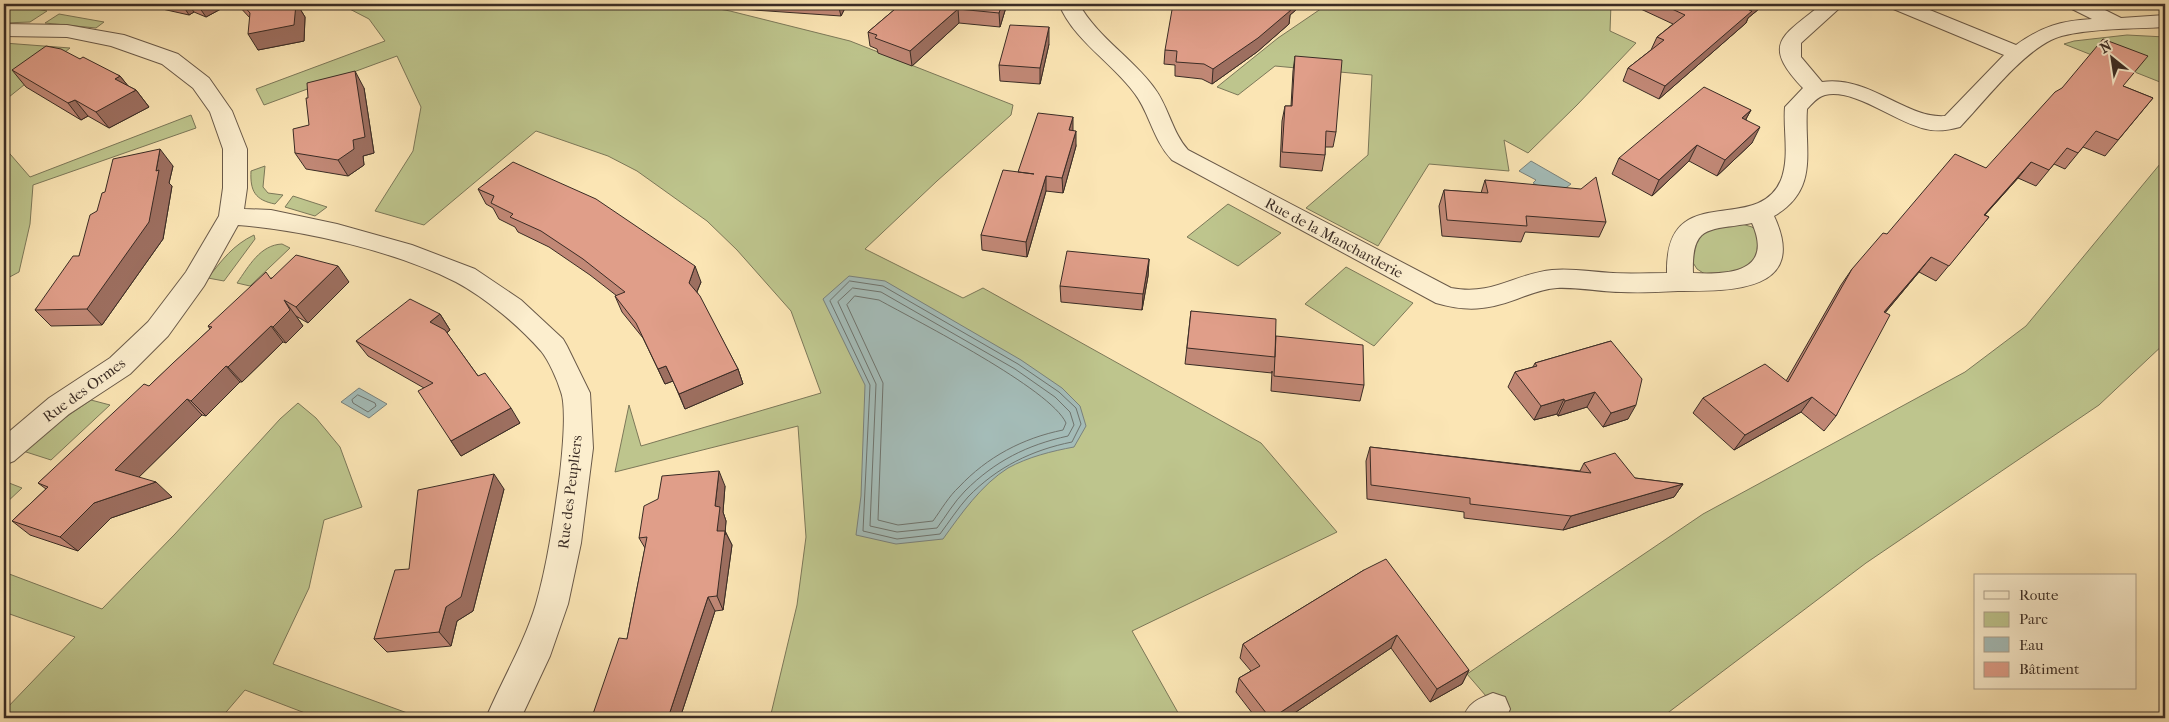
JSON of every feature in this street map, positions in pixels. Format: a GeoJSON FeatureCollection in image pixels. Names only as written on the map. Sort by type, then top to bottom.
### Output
{"type":"FeatureCollection","features":[{"type":"Feature","properties":{"kind":"street","name":"Rue de la Mancharderie"},"geometry":{"type":"LineString","coordinates":[[1069,4],[1080,23],[1137,82],[1147,96],[1170,144],[1180,155],[1445,296],[1478,300],[1493,297],[1538,281],[1557,279],[1650,284],[1723,282],[1749,276],[1768,261],[1772,250],[1771,238],[1760,213]]}},
{"type":"Feature","properties":{"kind":"street"},"geometry":{"type":"LineString","coordinates":[[1818,90],[1792,60],[1788,48],[1790,41],[1834,4]]}},
{"type":"Feature","properties":{"kind":"street"},"geometry":{"type":"LineString","coordinates":[[1898,4],[2018,53]]}},
{"type":"Feature","properties":{"kind":"street"},"geometry":{"type":"LineString","coordinates":[[2077,4],[2116,23]]}},
{"type":"Feature","properties":{"kind":"street"},"geometry":{"type":"LineString","coordinates":[[1680,282],[1680,251],[1684,240],[1693,229],[1705,222],[1718,218],[1760,213],[1768,209],[1788,188],[1797,162],[1796,107],[1807,94],[1831,88],[1858,92],[1915,118],[1931,123],[1944,124],[1956,119],[2018,53],[2051,32],[2116,23],[2165,21]]}},
{"type":"Feature","properties":{"kind":"street","name":"Rue des Ormes"},"geometry":{"type":"LineString","coordinates":[[4,30],[67,32],[116,40],[170,59],[201,83],[221,111],[234,149],[235,188],[230,216],[195,279],[158,329],[120,366],[59,406],[4,452]]}},
{"type":"Feature","properties":{"kind":"street","name":"Rue des Peupliers"},"geometry":{"type":"LineString","coordinates":[[230,216],[271,219],[337,233],[403,252],[466,276],[512,306],[553,346],[576,393],[578,448],[572,495],[552,604],[533,656],[503,718]]}},
{"type":"Feature","properties":{"kind":"green space"},"geometry":{"type":"Polygon","coordinates":[[[4,4],[47,11],[30,22],[4,23],[4,4]]]}},
{"type":"Feature","properties":{"kind":"green space"},"geometry":{"type":"Polygon","coordinates":[[[340,4],[692,4],[730,11],[850,41],[1013,105],[1011,115],[865,249],[963,298],[983,288],[1261,443],[1337,532],[1132,631],[1181,718],[770,718],[797,605],[806,537],[798,426],[615,472],[629,405],[641,446],[821,393],[791,311],[737,250],[707,221],[637,171],[608,156],[536,131],[424,225],[375,211],[413,151],[421,107],[397,56],[264,105],[256,89],[385,41],[369,19],[340,4]]]}},
{"type":"Feature","properties":{"kind":"green space"},"geometry":{"type":"Polygon","coordinates":[[[1328,4],[1611,4],[1610,31],[1636,43],[1528,153],[1504,140],[1509,171],[1429,164],[1378,246],[1306,208],[1368,155],[1372,75],[1275,66],[1238,95],[1217,87],[1278,38],[1328,4]]]}},
{"type":"Feature","properties":{"kind":"green space"},"geometry":{"type":"Polygon","coordinates":[[[59,14],[104,22],[96,28],[45,23],[59,14]]]}},
{"type":"Feature","properties":{"kind":"green space"},"geometry":{"type":"Polygon","coordinates":[[[2127,35],[2165,37],[2165,84],[2064,44],[2074,41],[2127,35]]]}},
{"type":"Feature","properties":{"kind":"green space"},"geometry":{"type":"Polygon","coordinates":[[[4,43],[70,48],[4,101],[4,43]]]}},
{"type":"Feature","properties":{"kind":"green space"},"geometry":{"type":"Polygon","coordinates":[[[191,115],[196,128],[33,185],[30,224],[19,272],[4,280],[4,147],[30,177],[191,115]]]}},
{"type":"Feature","properties":{"kind":"green space"},"geometry":{"type":"Polygon","coordinates":[[[2165,158],[2165,343],[2099,405],[1866,563],[1661,718],[1505,718],[1467,674],[1703,514],[1965,372],[2026,326],[2165,158]]]}},
{"type":"Feature","properties":{"kind":"green space"},"geometry":{"type":"Polygon","coordinates":[[[265,166],[263,187],[268,193],[283,195],[275,204],[258,197],[253,189],[251,171],[265,166]]]}},
{"type":"Feature","properties":{"kind":"green space"},"geometry":{"type":"Polygon","coordinates":[[[293,196],[327,207],[315,216],[285,207],[293,196]]]}},
{"type":"Feature","properties":{"kind":"green space"},"geometry":{"type":"Polygon","coordinates":[[[1228,204],[1281,233],[1238,266],[1187,237],[1228,204]]]}},
{"type":"Feature","properties":{"kind":"green space"},"geometry":{"type":"Polygon","coordinates":[[[1742,224],[1752,227],[1757,231],[1758,256],[1750,265],[1735,273],[1708,276],[1697,269],[1692,261],[1695,243],[1700,235],[1711,229],[1742,224]]]}},
{"type":"Feature","properties":{"kind":"green space"},"geometry":{"type":"Polygon","coordinates":[[[254,235],[255,239],[224,281],[208,278],[234,248],[254,235]]]}},
{"type":"Feature","properties":{"kind":"green space"},"geometry":{"type":"Polygon","coordinates":[[[282,244],[290,248],[250,286],[237,283],[261,252],[274,245],[282,244]]]}},
{"type":"Feature","properties":{"kind":"green space"},"geometry":{"type":"Polygon","coordinates":[[[1346,267],[1413,303],[1374,346],[1305,304],[1346,267]]]}},
{"type":"Feature","properties":{"kind":"green space"},"geometry":{"type":"Polygon","coordinates":[[[91,400],[110,405],[51,460],[23,451],[50,428],[91,400]]]}},
{"type":"Feature","properties":{"kind":"green space"},"geometry":{"type":"Polygon","coordinates":[[[298,403],[316,418],[340,447],[362,507],[324,520],[309,588],[273,664],[421,718],[318,718],[245,690],[221,718],[4,718],[4,711],[75,637],[4,612],[4,572],[102,609],[175,534],[280,419],[298,403]]]}},
{"type":"Feature","properties":{"kind":"green space"},"geometry":{"type":"Polygon","coordinates":[[[4,481],[22,488],[4,505],[4,481]]]}},
{"type":"Feature","properties":{"kind":"water"},"geometry":{"type":"Polygon","coordinates":[[[1531,161],[1571,184],[1559,193],[1546,190],[1533,183],[1536,180],[1519,171],[1531,161]]]}},
{"type":"Feature","properties":{"kind":"water"},"geometry":{"type":"Polygon","coordinates":[[[849,276],[885,281],[1021,360],[1062,388],[1080,406],[1086,426],[1074,447],[1040,455],[1008,468],[998,475],[980,491],[943,539],[896,544],[856,535],[861,496],[865,385],[823,299],[849,276]]]}},
{"type":"Feature","properties":{"kind":"water"},"geometry":{"type":"Polygon","coordinates":[[[359,388],[387,404],[369,418],[341,402],[359,388]]]}},
{"type":"Feature","properties":{"kind":"building"},"geometry":{"type":"Polygon","coordinates":[[[242,4],[296,4],[294,25],[248,34],[250,13],[242,4]]]}},
{"type":"Feature","properties":{"kind":"building"},"geometry":{"type":"Polygon","coordinates":[[[901,4],[1002,4],[999,13],[958,9],[910,51],[875,38],[877,35],[868,32],[901,4]]]}},
{"type":"Feature","properties":{"kind":"building"},"geometry":{"type":"Polygon","coordinates":[[[1173,4],[1248,6],[1249,4],[1289,4],[1283,9],[1291,10],[1258,38],[1213,69],[1204,64],[1176,62],[1177,51],[1165,50],[1173,4]]]}},
{"type":"Feature","properties":{"kind":"building"},"geometry":{"type":"Polygon","coordinates":[[[1661,4],[1757,4],[1749,10],[1752,11],[1665,86],[1628,68],[1664,40],[1657,37],[1685,15],[1661,4]]]}},
{"type":"Feature","properties":{"kind":"building"},"geometry":{"type":"Polygon","coordinates":[[[1010,25],[1049,27],[1040,68],[999,65],[1010,25]]]}},
{"type":"Feature","properties":{"kind":"building"},"geometry":{"type":"Polygon","coordinates":[[[2103,39],[2148,56],[2123,86],[2153,98],[2118,140],[2096,131],[2078,153],[2067,148],[2049,170],[2031,162],[1984,215],[1989,217],[1949,266],[1931,257],[1884,312],[1890,315],[1836,416],[1812,397],[1745,435],[1703,398],[1765,364],[1788,382],[1852,269],[1883,233],[1887,234],[1955,154],[1986,168],[2055,92],[2062,88],[2103,39]]]}},
{"type":"Feature","properties":{"kind":"building"},"geometry":{"type":"Polygon","coordinates":[[[46,46],[61,49],[80,59],[83,57],[120,76],[115,79],[136,90],[96,112],[75,100],[68,103],[12,70],[46,46]]]}},
{"type":"Feature","properties":{"kind":"building"},"geometry":{"type":"Polygon","coordinates":[[[1295,56],[1342,60],[1336,132],[1326,131],[1325,155],[1282,152],[1285,106],[1292,106],[1295,56]]]}},
{"type":"Feature","properties":{"kind":"building"},"geometry":{"type":"Polygon","coordinates":[[[355,71],[365,137],[353,140],[354,149],[338,160],[295,153],[293,129],[309,125],[306,98],[308,98],[307,83],[355,71]]]}},
{"type":"Feature","properties":{"kind":"building"},"geometry":{"type":"Polygon","coordinates":[[[1704,87],[1751,110],[1742,118],[1760,127],[1725,160],[1697,145],[1659,180],[1619,158],[1704,87]]]}},
{"type":"Feature","properties":{"kind":"building"},"geometry":{"type":"Polygon","coordinates":[[[1038,113],[1073,117],[1069,130],[1076,131],[1062,178],[1046,176],[1026,242],[981,235],[1003,170],[1018,172],[1038,113]]]}},
{"type":"Feature","properties":{"kind":"building"},"geometry":{"type":"Polygon","coordinates":[[[160,149],[156,171],[159,170],[149,222],[87,309],[35,310],[73,256],[79,256],[90,215],[97,211],[102,193],[105,192],[113,159],[160,149]]]}},
{"type":"Feature","properties":{"kind":"building"},"geometry":{"type":"Polygon","coordinates":[[[513,162],[596,199],[695,266],[689,283],[700,296],[738,369],[679,394],[666,366],[658,369],[636,323],[615,296],[625,292],[583,259],[541,231],[510,217],[513,214],[491,203],[494,196],[478,189],[513,162]]]}},
{"type":"Feature","properties":{"kind":"building"},"geometry":{"type":"Polygon","coordinates":[[[1596,177],[1606,222],[1526,216],[1527,226],[1447,220],[1444,190],[1488,193],[1485,180],[1581,189],[1596,177]]]}},
{"type":"Feature","properties":{"kind":"building"},"geometry":{"type":"Polygon","coordinates":[[[1067,251],[1149,259],[1143,294],[1060,286],[1067,251]]]}},
{"type":"Feature","properties":{"kind":"building"},"geometry":{"type":"Polygon","coordinates":[[[296,255],[338,266],[296,307],[284,300],[290,310],[228,367],[226,366],[191,401],[187,399],[115,470],[156,482],[94,503],[60,537],[12,521],[48,487],[38,483],[144,384],[149,386],[212,327],[208,326],[266,272],[271,279],[296,255]]]}},
{"type":"Feature","properties":{"kind":"building"},"geometry":{"type":"Polygon","coordinates":[[[410,299],[440,314],[430,322],[445,330],[478,376],[485,373],[511,408],[451,441],[418,391],[433,383],[356,341],[410,299]]]}},
{"type":"Feature","properties":{"kind":"building"},"geometry":{"type":"Polygon","coordinates":[[[1191,311],[1276,319],[1275,357],[1187,348],[1191,311]]]}},
{"type":"Feature","properties":{"kind":"building"},"geometry":{"type":"Polygon","coordinates":[[[1276,336],[1363,345],[1364,385],[1274,376],[1276,336]]]}},
{"type":"Feature","properties":{"kind":"building"},"geometry":{"type":"Polygon","coordinates":[[[1611,341],[1642,379],[1636,405],[1611,413],[1595,392],[1541,406],[1515,372],[1537,366],[1535,363],[1611,341]]]}},
{"type":"Feature","properties":{"kind":"building"},"geometry":{"type":"Polygon","coordinates":[[[1370,447],[1591,473],[1584,463],[1615,453],[1635,478],[1683,484],[1571,516],[1470,504],[1470,498],[1371,485],[1370,447]]]}},
{"type":"Feature","properties":{"kind":"building"},"geometry":{"type":"Polygon","coordinates":[[[719,471],[715,506],[720,507],[717,531],[725,531],[717,596],[708,597],[668,718],[593,714],[619,638],[627,639],[647,537],[639,538],[644,506],[658,499],[662,476],[719,471]]]}},
{"type":"Feature","properties":{"kind":"building"},"geometry":{"type":"Polygon","coordinates":[[[494,474],[461,597],[446,607],[439,632],[374,639],[395,570],[409,569],[418,490],[494,474]]]}},
{"type":"Feature","properties":{"kind":"building"},"geometry":{"type":"Polygon","coordinates":[[[1386,559],[1469,670],[1437,689],[1397,635],[1270,718],[1239,678],[1260,666],[1243,644],[1364,570],[1386,559]]]}}]}
